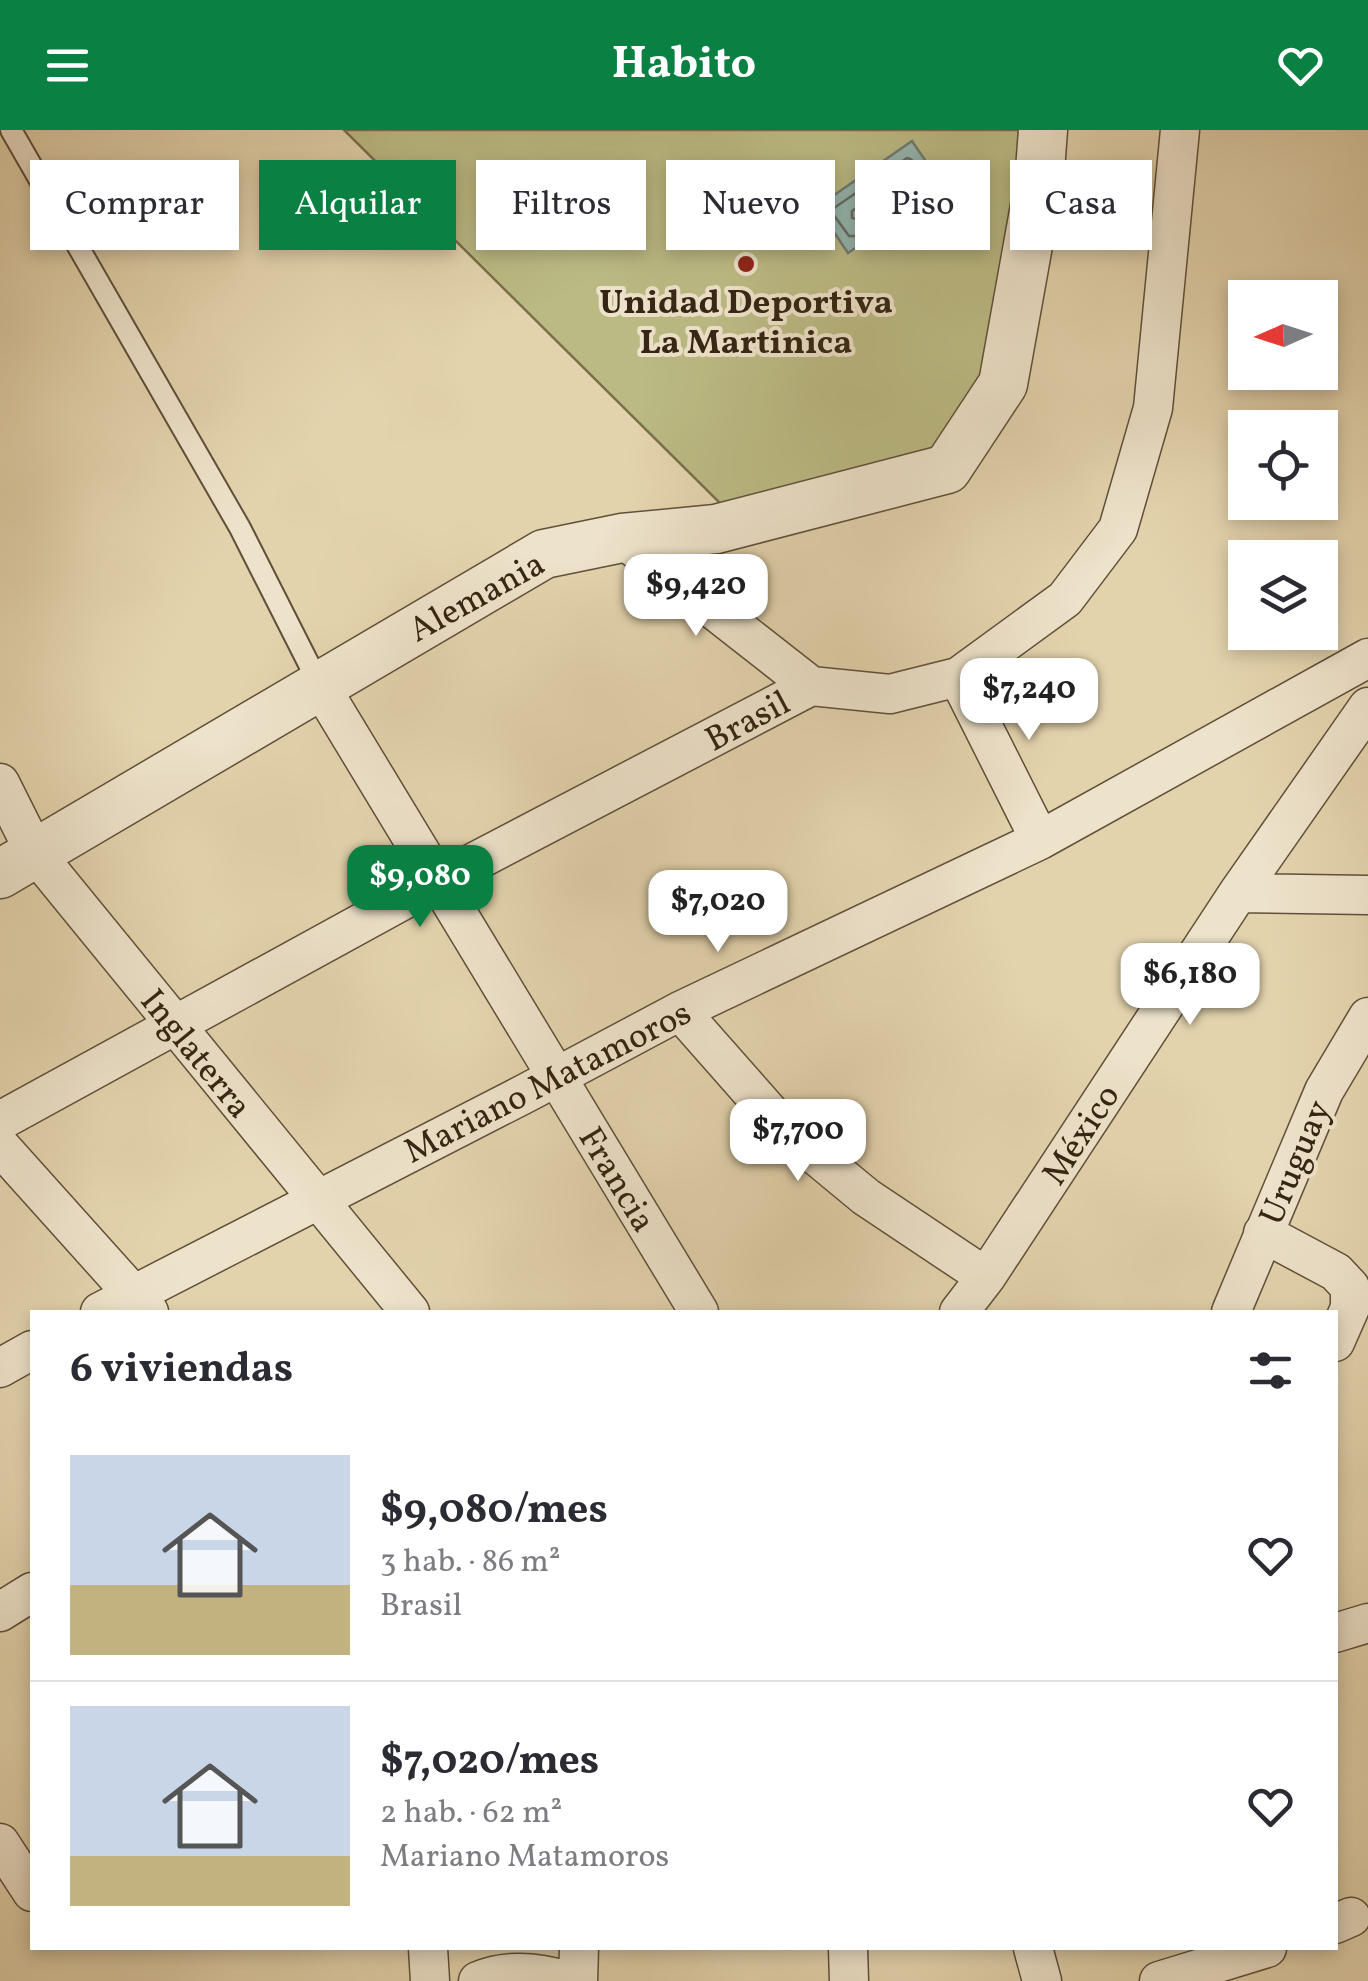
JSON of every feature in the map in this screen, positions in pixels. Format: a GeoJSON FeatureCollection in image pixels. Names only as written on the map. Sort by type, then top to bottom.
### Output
{"type":"FeatureCollection","features":[{"type":"Feature","properties":{"kind":"street","name":"Alemania"},"geometry":{"type":"LineString","coordinates":[[17,863],[544,554],[622,538],[716,529],[947,469],[1002,384],[1040,184],[1043,130]]}},
{"type":"Feature","properties":{"kind":"street","name":"Brasil"},"geometry":{"type":"LineString","coordinates":[[0,1121],[438,882],[811,686],[890,694],[958,677],[1065,599],[1118,529],[1153,408],[1180,130]]}},
{"type":"Feature","properties":{"kind":"street"},"geometry":{"type":"LineString","coordinates":[[622,538],[811,686]]}},
{"type":"Feature","properties":{"kind":"street","name":"Mariano Matamoros"},"geometry":{"type":"LineString","coordinates":[[109,1310],[142,1303],[316,1200],[680,1011],[1040,840],[1368,658]]}},
{"type":"Feature","properties":{"kind":"street"},"geometry":{"type":"LineString","coordinates":[[958,677],[1040,840]]}},
{"type":"Feature","properties":{"kind":"street","name":"Francia"},"geometry":{"type":"LineString","coordinates":[[320,686],[698,1310]]}},
{"type":"Feature","properties":{"kind":"street","name":"México"},"geometry":{"type":"LineString","coordinates":[[960,1310],[1238,893],[1368,706]]}},
{"type":"Feature","properties":{"kind":"street","name":"Inglaterra"},"geometry":{"type":"LineString","coordinates":[[0,783],[17,863],[174,1024],[408,1310]]}},
{"type":"Feature","properties":{"kind":"street"},"geometry":{"type":"LineString","coordinates":[[1238,893],[1368,895]]}},
{"type":"Feature","properties":{"kind":"street"},"geometry":{"type":"LineString","coordinates":[[680,1011],[785,1130],[866,1197],[986,1276]]}},
{"type":"Feature","properties":{"kind":"street","name":"Uruguay"},"geometry":{"type":"LineString","coordinates":[[1232,1310],[1324,1091],[1368,1017]]}},
{"type":"Feature","properties":{"kind":"street"},"geometry":{"type":"LineString","coordinates":[[0,1146],[142,1303]]}},
{"type":"Feature","properties":{"kind":"street"},"geometry":{"type":"LineString","coordinates":[[1263,1234],[1336,1272],[1350,1287],[1350,1308],[1338,1335]]}},
{"type":"Feature","properties":{"kind":"street"},"geometry":{"type":"LineString","coordinates":[[0,1368],[30,1351]]}},
{"type":"Feature","properties":{"kind":"street"},"geometry":{"type":"LineString","coordinates":[[0,1612],[30,1593]]}},
{"type":"Feature","properties":{"kind":"street"},"geometry":{"type":"LineString","coordinates":[[1338,1632],[1368,1622]]}},
{"type":"Feature","properties":{"kind":"street"},"geometry":{"type":"LineString","coordinates":[[0,1843],[30,1889]]}},
{"type":"Feature","properties":{"kind":"street"},"geometry":{"type":"LineString","coordinates":[[428,1950],[430,1981]]}},
{"type":"Feature","properties":{"kind":"street"},"geometry":{"type":"LineString","coordinates":[[578,1981],[579,1950]]}},
{"type":"Feature","properties":{"kind":"street"},"geometry":{"type":"LineString","coordinates":[[848,1950],[848,1981]]}},
{"type":"Feature","properties":{"kind":"street"},"geometry":{"type":"LineString","coordinates":[[1034,1950],[1042,1981]]}},
{"type":"Feature","properties":{"kind":"street"},"geometry":{"type":"LineString","coordinates":[[1159,1981],[1260,1950]]}},
{"type":"Feature","properties":{"kind":"street"},"geometry":{"type":"LineString","coordinates":[[478,1981],[498,1972],[550,1975],[568,1981]]}},
{"type":"Feature","properties":{"kind":"lane"},"geometry":{"type":"LineString","coordinates":[[11,130],[240,528],[320,686]]}},
{"type":"Feature","properties":{"kind":"shaded area","name":"Unidad Deportiva La Martinica"},"geometry":{"type":"Polygon","coordinates":[[[344,130],[1038,130],[1032,160],[1010,160],[1010,250],[1014,250],[986,387],[941,459],[731,514],[456,241],[456,160],[374,160],[344,130]]]}},
{"type":"Feature","properties":{"kind":"water"},"geometry":{"type":"Polygon","coordinates":[[[912,141],[925,160],[885,160],[912,141]]]}},
{"type":"Feature","properties":{"kind":"water"},"geometry":{"type":"Polygon","coordinates":[[[855,181],[855,248],[848,253],[835,234],[835,194],[855,181]]]}},
{"type":"Feature","properties":{"kind":"place","name":"Unidad Deportiva La Martinica"},"geometry":{"type":"Point","coordinates":[746,264]}}]}
